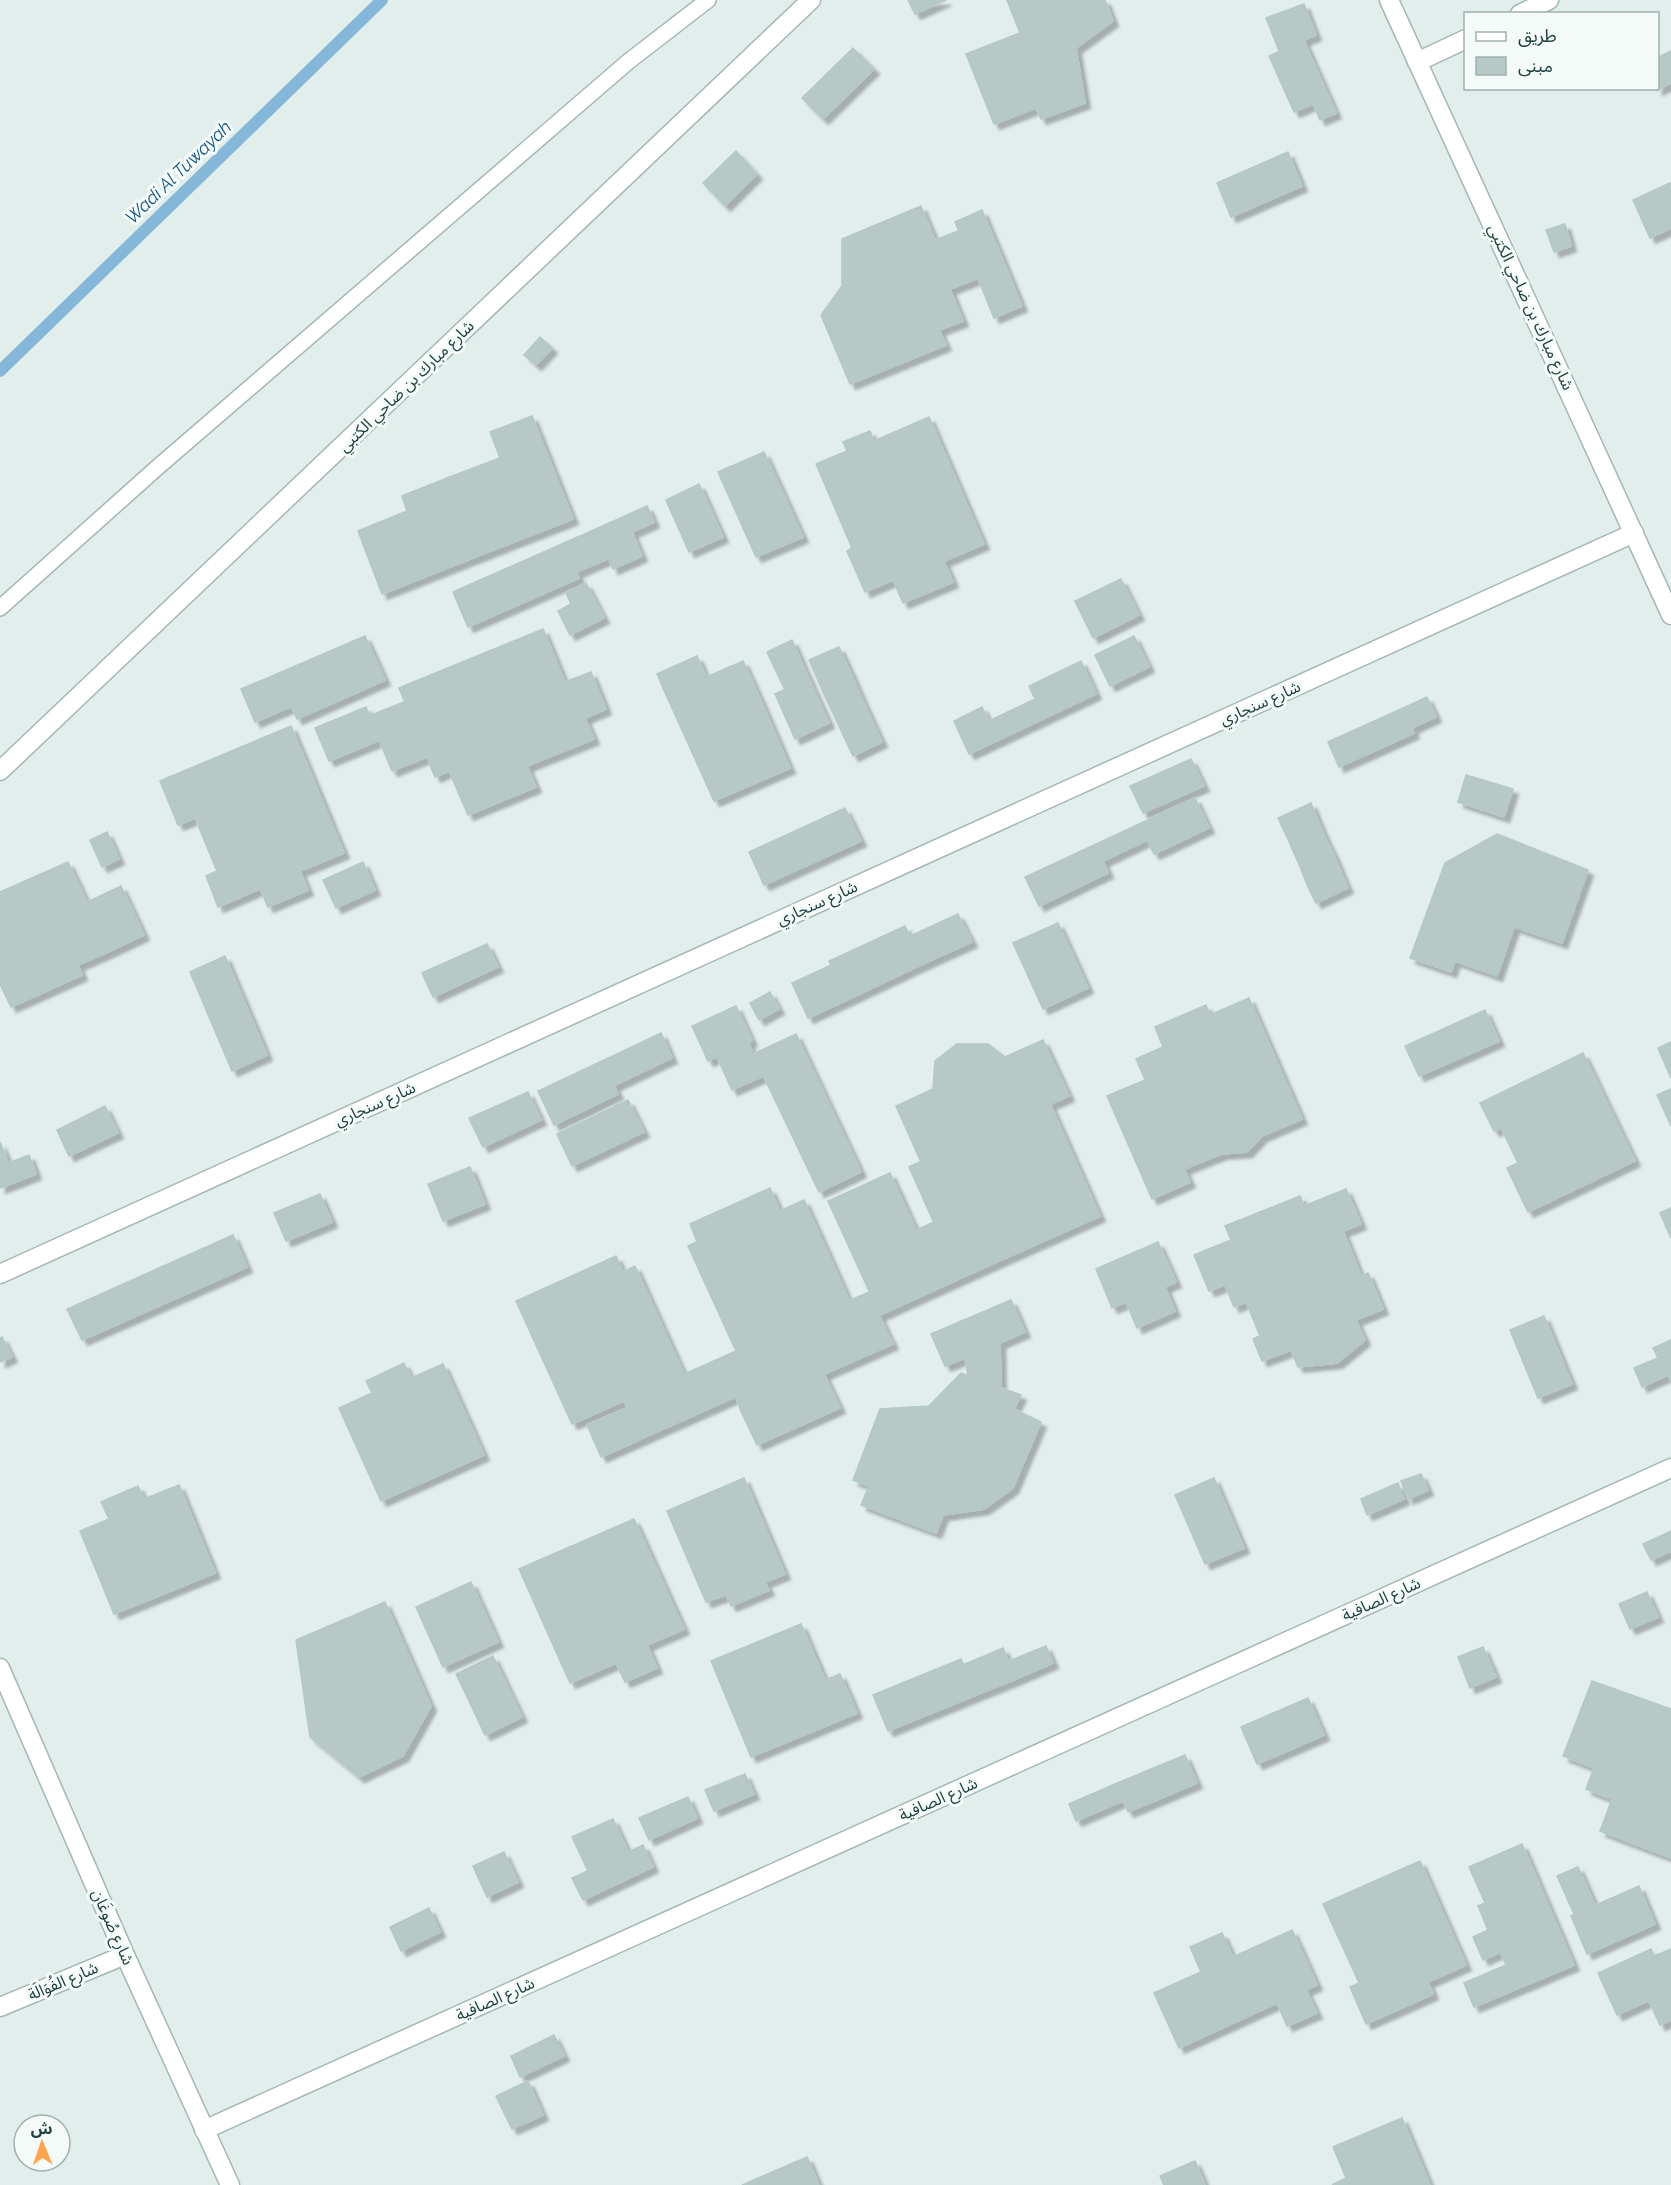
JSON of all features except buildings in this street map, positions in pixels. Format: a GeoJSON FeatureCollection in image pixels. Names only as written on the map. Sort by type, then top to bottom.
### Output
{"type":"FeatureCollection","features":[{"type":"Feature","properties":{"kind":"street","name":"شارع مبارك بن ضاحي الكتبي"},"geometry":{"type":"LineString","coordinates":[[0,771],[811,0]]}},
{"type":"Feature","properties":{"kind":"street","name":"شارع مبارك بن ضاحي الكتبي"},"geometry":{"type":"LineString","coordinates":[[1389,0],[1671,615]]}},
{"type":"Feature","properties":{"kind":"street"},"geometry":{"type":"LineString","coordinates":[[1524,12],[1549,0]]}},
{"type":"Feature","properties":{"kind":"street"},"geometry":{"type":"LineString","coordinates":[[1417,62],[1464,40]]}},
{"type":"Feature","properties":{"kind":"street","name":"شارع سنجاري"},"geometry":{"type":"LineString","coordinates":[[0,1274],[1634,533]]}},
{"type":"Feature","properties":{"kind":"street","name":"شارع الصافية"},"geometry":{"type":"LineString","coordinates":[[204,2130],[1671,1468]]}},
{"type":"Feature","properties":{"kind":"street","name":"شارع صُوغَان"},"geometry":{"type":"LineString","coordinates":[[0,1668],[125,1955],[230,2185]]}},
{"type":"Feature","properties":{"kind":"street","name":"شارع الفُوَالَة"},"geometry":{"type":"LineString","coordinates":[[0,2007],[125,1955]]}},
{"type":"Feature","properties":{"kind":"lane"},"geometry":{"type":"LineString","coordinates":[[0,608],[159,466],[620,69],[708,0]]}},
{"type":"Feature","properties":{"kind":"waterway","name":"Wadi Al Tuwayah"},"geometry":{"type":"LineString","coordinates":[[0,371],[382,0]]}}]}
